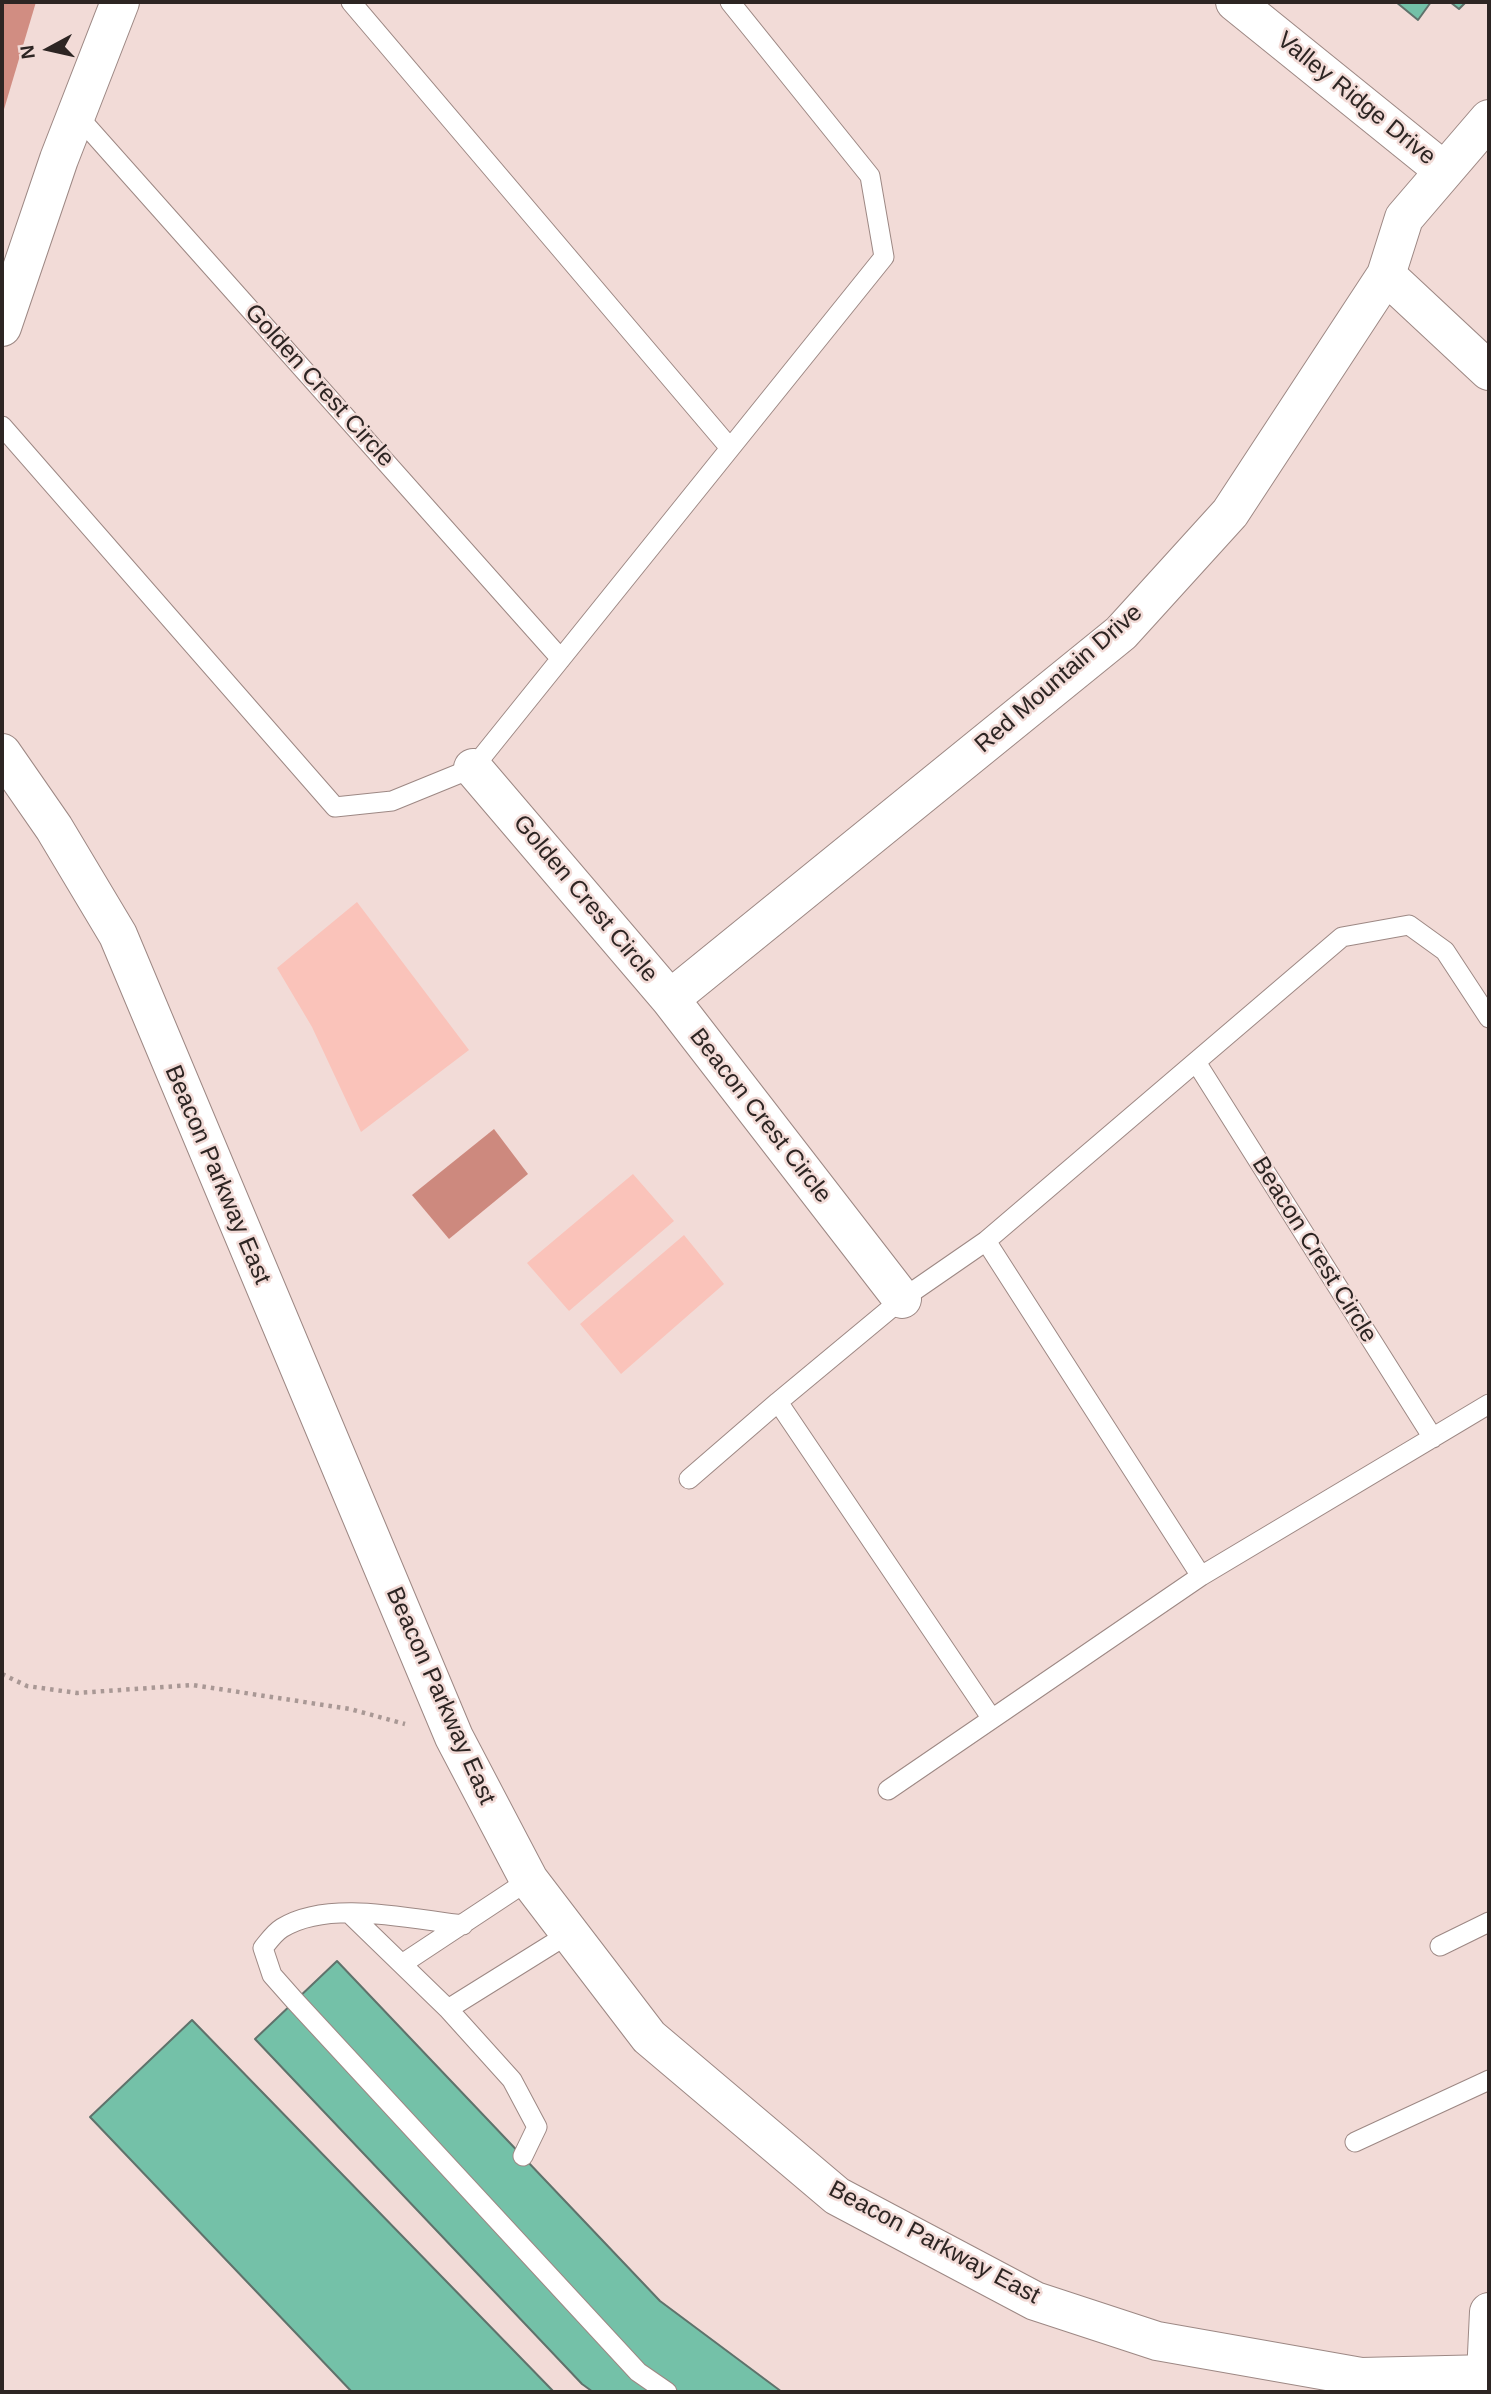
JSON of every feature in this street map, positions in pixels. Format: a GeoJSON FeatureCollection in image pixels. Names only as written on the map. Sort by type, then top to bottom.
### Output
{"type":"FeatureCollection","features":[{"type":"Feature","properties":{"kind":"street"},"geometry":{"type":"LineString","coordinates":[[2,327],[76,114],[120,2]]}},
{"type":"Feature","properties":{"kind":"street","name":"Valley Ridge Drive"},"geometry":{"type":"LineString","coordinates":[[1235,2],[1443,170]]}},
{"type":"Feature","properties":{"kind":"street","name":"Red Mountain Drive"},"geometry":{"type":"LineString","coordinates":[[670,999],[1121,633],[1230,513],[1387,275],[1404,218],[1489,119]]}},
{"type":"Feature","properties":{"kind":"street"},"geometry":{"type":"LineString","coordinates":[[1387,275],[1489,371]]}},
{"type":"Feature","properties":{"kind":"street","name":"Beacon Parkway East"},"geometry":{"type":"LineString","coordinates":[[2,753],[54,828],[118,935],[454,1737],[529,1880],[649,2037],[837,2196],[1035,2301],[1157,2341],[1361,2378],[1487,2374]]}},
{"type":"Feature","properties":{"kind":"street","name":"Golden Crest Circle"},"geometry":{"type":"LineString","coordinates":[[473,768],[670,999]]}},
{"type":"Feature","properties":{"kind":"street","name":"Beacon Crest Circle"},"geometry":{"type":"LineString","coordinates":[[670,999],[902,1299]]}},
{"type":"Feature","properties":{"kind":"street"},"geometry":{"type":"LineString","coordinates":[[1487,2374],[1489,2312]]}},
{"type":"Feature","properties":{"kind":"lane"},"geometry":{"type":"LineString","coordinates":[[351,2],[730,449]]}},
{"type":"Feature","properties":{"kind":"lane"},"geometry":{"type":"LineString","coordinates":[[2,426],[335,807],[392,801],[473,768],[884,257],[870,176],[730,2]]}},
{"type":"Feature","properties":{"kind":"lane","name":"Golden Crest Circle"},"geometry":{"type":"LineString","coordinates":[[76,114],[561,659]]}},
{"type":"Feature","properties":{"kind":"lane"},"geometry":{"type":"LineString","coordinates":[[689,1479],[902,1299],[986,1241],[1342,937],[1409,925],[1446,951],[1489,1018]]}},
{"type":"Feature","properties":{"kind":"lane","name":"Beacon Crest Circle"},"geometry":{"type":"LineString","coordinates":[[1196,1062],[1433,1438]]}},
{"type":"Feature","properties":{"kind":"lane"},"geometry":{"type":"LineString","coordinates":[[986,1241],[1201,1576]]}},
{"type":"Feature","properties":{"kind":"lane"},"geometry":{"type":"LineString","coordinates":[[778,1402],[992,1719]]}},
{"type":"Feature","properties":{"kind":"lane"},"geometry":{"type":"LineString","coordinates":[[888,1790],[1201,1576],[1489,1404]]}},
{"type":"Feature","properties":{"kind":"lane"},"geometry":{"type":"LineString","coordinates":[[402,1964],[529,1880]]}},
{"type":"Feature","properties":{"kind":"lane"},"geometry":{"type":"LineString","coordinates":[[463,1925],[349,1913],[308,1916],[280,1929],[263,1948],[272,1975],[638,2372],[667,2392]]}},
{"type":"Feature","properties":{"kind":"lane"},"geometry":{"type":"LineString","coordinates":[[349,1913],[449,2009],[512,2080],[537,2127],[523,2156]]}},
{"type":"Feature","properties":{"kind":"lane"},"geometry":{"type":"LineString","coordinates":[[1440,1946],[1489,1922]]}},
{"type":"Feature","properties":{"kind":"lane"},"geometry":{"type":"LineString","coordinates":[[449,2009],[570,1933]]}},
{"type":"Feature","properties":{"kind":"lane"},"geometry":{"type":"LineString","coordinates":[[1355,2142],[1489,2080]]}},
{"type":"Feature","properties":{"kind":"path"},"geometry":{"type":"LineString","coordinates":[[2,1674],[27,1686],[77,1693],[193,1685],[350,1709],[454,1737]]}},
{"type":"Feature","properties":{"kind":"shaded area"},"geometry":{"type":"Polygon","coordinates":[[[2,2],[36,2],[2,116],[2,2]]]}},
{"type":"Feature","properties":{"kind":"shaded area"},"geometry":{"type":"Polygon","coordinates":[[[357,902],[469,1050],[361,1132],[312,1027],[277,968],[357,902]]]}},
{"type":"Feature","properties":{"kind":"shaded area"},"geometry":{"type":"Polygon","coordinates":[[[494,1129],[528,1174],[449,1239],[412,1195],[494,1129]]]}},
{"type":"Feature","properties":{"kind":"shaded area"},"geometry":{"type":"Polygon","coordinates":[[[633,1174],[674,1221],[569,1311],[527,1263],[633,1174]]]}},
{"type":"Feature","properties":{"kind":"shaded area"},"geometry":{"type":"Polygon","coordinates":[[[684,1235],[724,1284],[621,1374],[580,1324],[684,1235]]]}},
{"type":"Feature","properties":{"kind":"building"},"geometry":{"type":"Polygon","coordinates":[[[1396,2],[1431,2],[1418,20],[1396,2]]]}},
{"type":"Feature","properties":{"kind":"building"},"geometry":{"type":"Polygon","coordinates":[[[1450,2],[1466,2],[1459,9],[1450,2]]]}},
{"type":"Feature","properties":{"kind":"building"},"geometry":{"type":"Polygon","coordinates":[[[337,1961],[660,2301],[782,2392],[593,2392],[582,2384],[255,2039],[337,1961]]]}},
{"type":"Feature","properties":{"kind":"building"},"geometry":{"type":"Polygon","coordinates":[[[192,2020],[554,2392],[352,2392],[90,2117],[192,2020]]]}}]}
